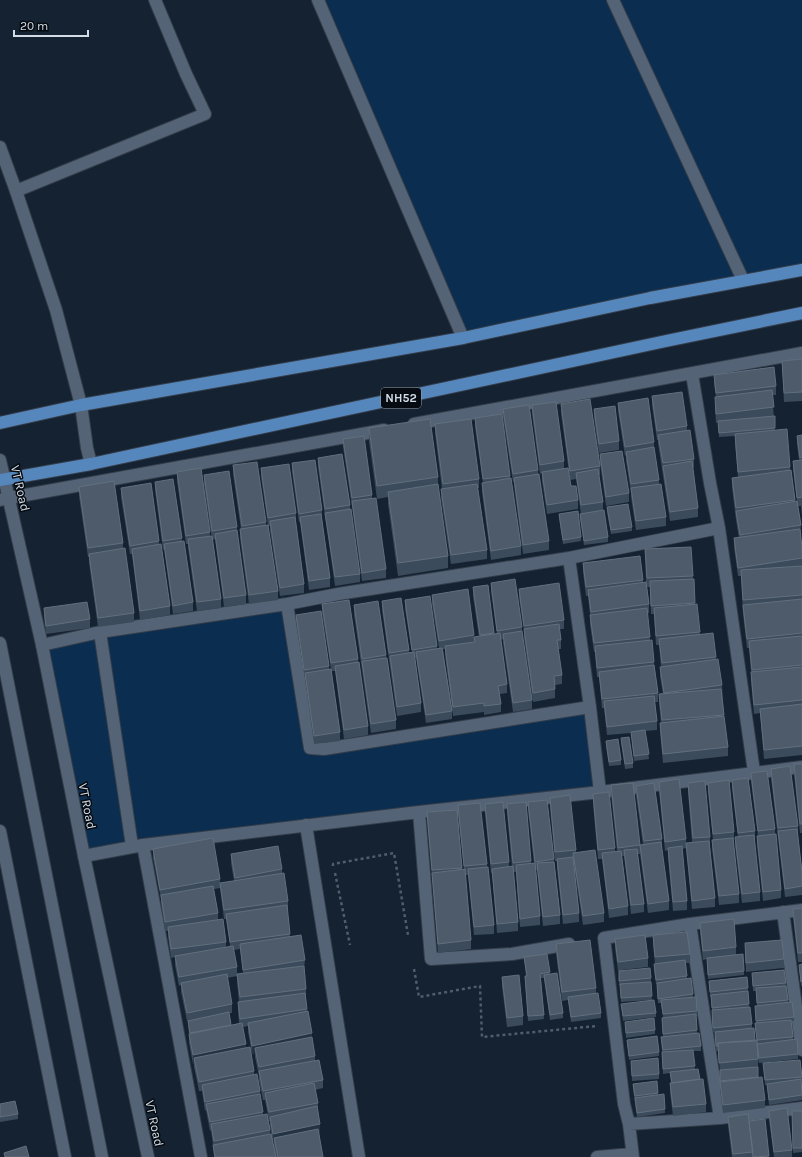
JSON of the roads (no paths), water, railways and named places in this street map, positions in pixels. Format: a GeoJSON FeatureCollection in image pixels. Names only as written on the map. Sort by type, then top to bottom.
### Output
{"type":"FeatureCollection","features":[{"type":"Feature","properties":{"kind":"highway"},"geometry":{"type":"LineString","coordinates":[[0,423],[81,405],[463,338],[650,298],[802,270]]}},
{"type":"Feature","properties":{"kind":"highway","name":"NH52"},"geometry":{"type":"LineString","coordinates":[[2,479],[91,464],[802,313]]}},
{"type":"Feature","properties":{"kind":"street"},"geometry":{"type":"LineString","coordinates":[[16,191],[205,114],[186,74],[155,0]]}},
{"type":"Feature","properties":{"kind":"street"},"geometry":{"type":"LineString","coordinates":[[318,0],[463,338]]}},
{"type":"Feature","properties":{"kind":"street"},"geometry":{"type":"LineString","coordinates":[[612,0],[744,280]]}},
{"type":"Feature","properties":{"kind":"street"},"geometry":{"type":"LineString","coordinates":[[0,147],[56,310],[81,405],[87,448],[91,464]]}},
{"type":"Feature","properties":{"kind":"street"},"geometry":{"type":"LineString","coordinates":[[4,499],[802,353]]}},
{"type":"Feature","properties":{"kind":"street"},"geometry":{"type":"LineString","coordinates":[[692,374],[719,528],[754,772]]}},
{"type":"Feature","properties":{"kind":"street","name":"VT Road"},"geometry":{"type":"LineString","coordinates":[[0,460],[4,499],[42,645],[84,856],[148,1157]]}},
{"type":"Feature","properties":{"kind":"street"},"geometry":{"type":"LineString","coordinates":[[42,645],[100,632],[287,604],[338,594],[569,558],[719,528]]}},
{"type":"Feature","properties":{"kind":"street"},"geometry":{"type":"LineString","coordinates":[[569,558],[590,707],[600,792]]}},
{"type":"Feature","properties":{"kind":"street"},"geometry":{"type":"LineString","coordinates":[[287,604],[310,748],[324,749],[590,707]]}},
{"type":"Feature","properties":{"kind":"street"},"geometry":{"type":"LineString","coordinates":[[100,632],[138,846],[201,1157]]}},
{"type":"Feature","properties":{"kind":"street"},"geometry":{"type":"LineString","coordinates":[[0,643],[102,1157]]}},
{"type":"Feature","properties":{"kind":"street"},"geometry":{"type":"LineString","coordinates":[[84,856],[138,846],[306,825],[600,792],[802,766]]}},
{"type":"Feature","properties":{"kind":"street"},"geometry":{"type":"LineString","coordinates":[[419,812],[431,959],[512,954],[569,944]]}},
{"type":"Feature","properties":{"kind":"street"},"geometry":{"type":"LineString","coordinates":[[306,825],[359,1157]]}},
{"type":"Feature","properties":{"kind":"street"},"geometry":{"type":"LineString","coordinates":[[0,831],[65,1157]]}},
{"type":"Feature","properties":{"kind":"street"},"geometry":{"type":"LineString","coordinates":[[596,1157],[632,1155],[629,1124],[624,1104],[604,938],[690,924],[802,910]]}},
{"type":"Feature","properties":{"kind":"street"},"geometry":{"type":"LineString","coordinates":[[783,912],[802,1050]]}},
{"type":"Feature","properties":{"kind":"street"},"geometry":{"type":"LineString","coordinates":[[690,924],[720,1118]]}},
{"type":"Feature","properties":{"kind":"street"},"geometry":{"type":"LineString","coordinates":[[629,1124],[720,1118],[802,1108]]}}]}
